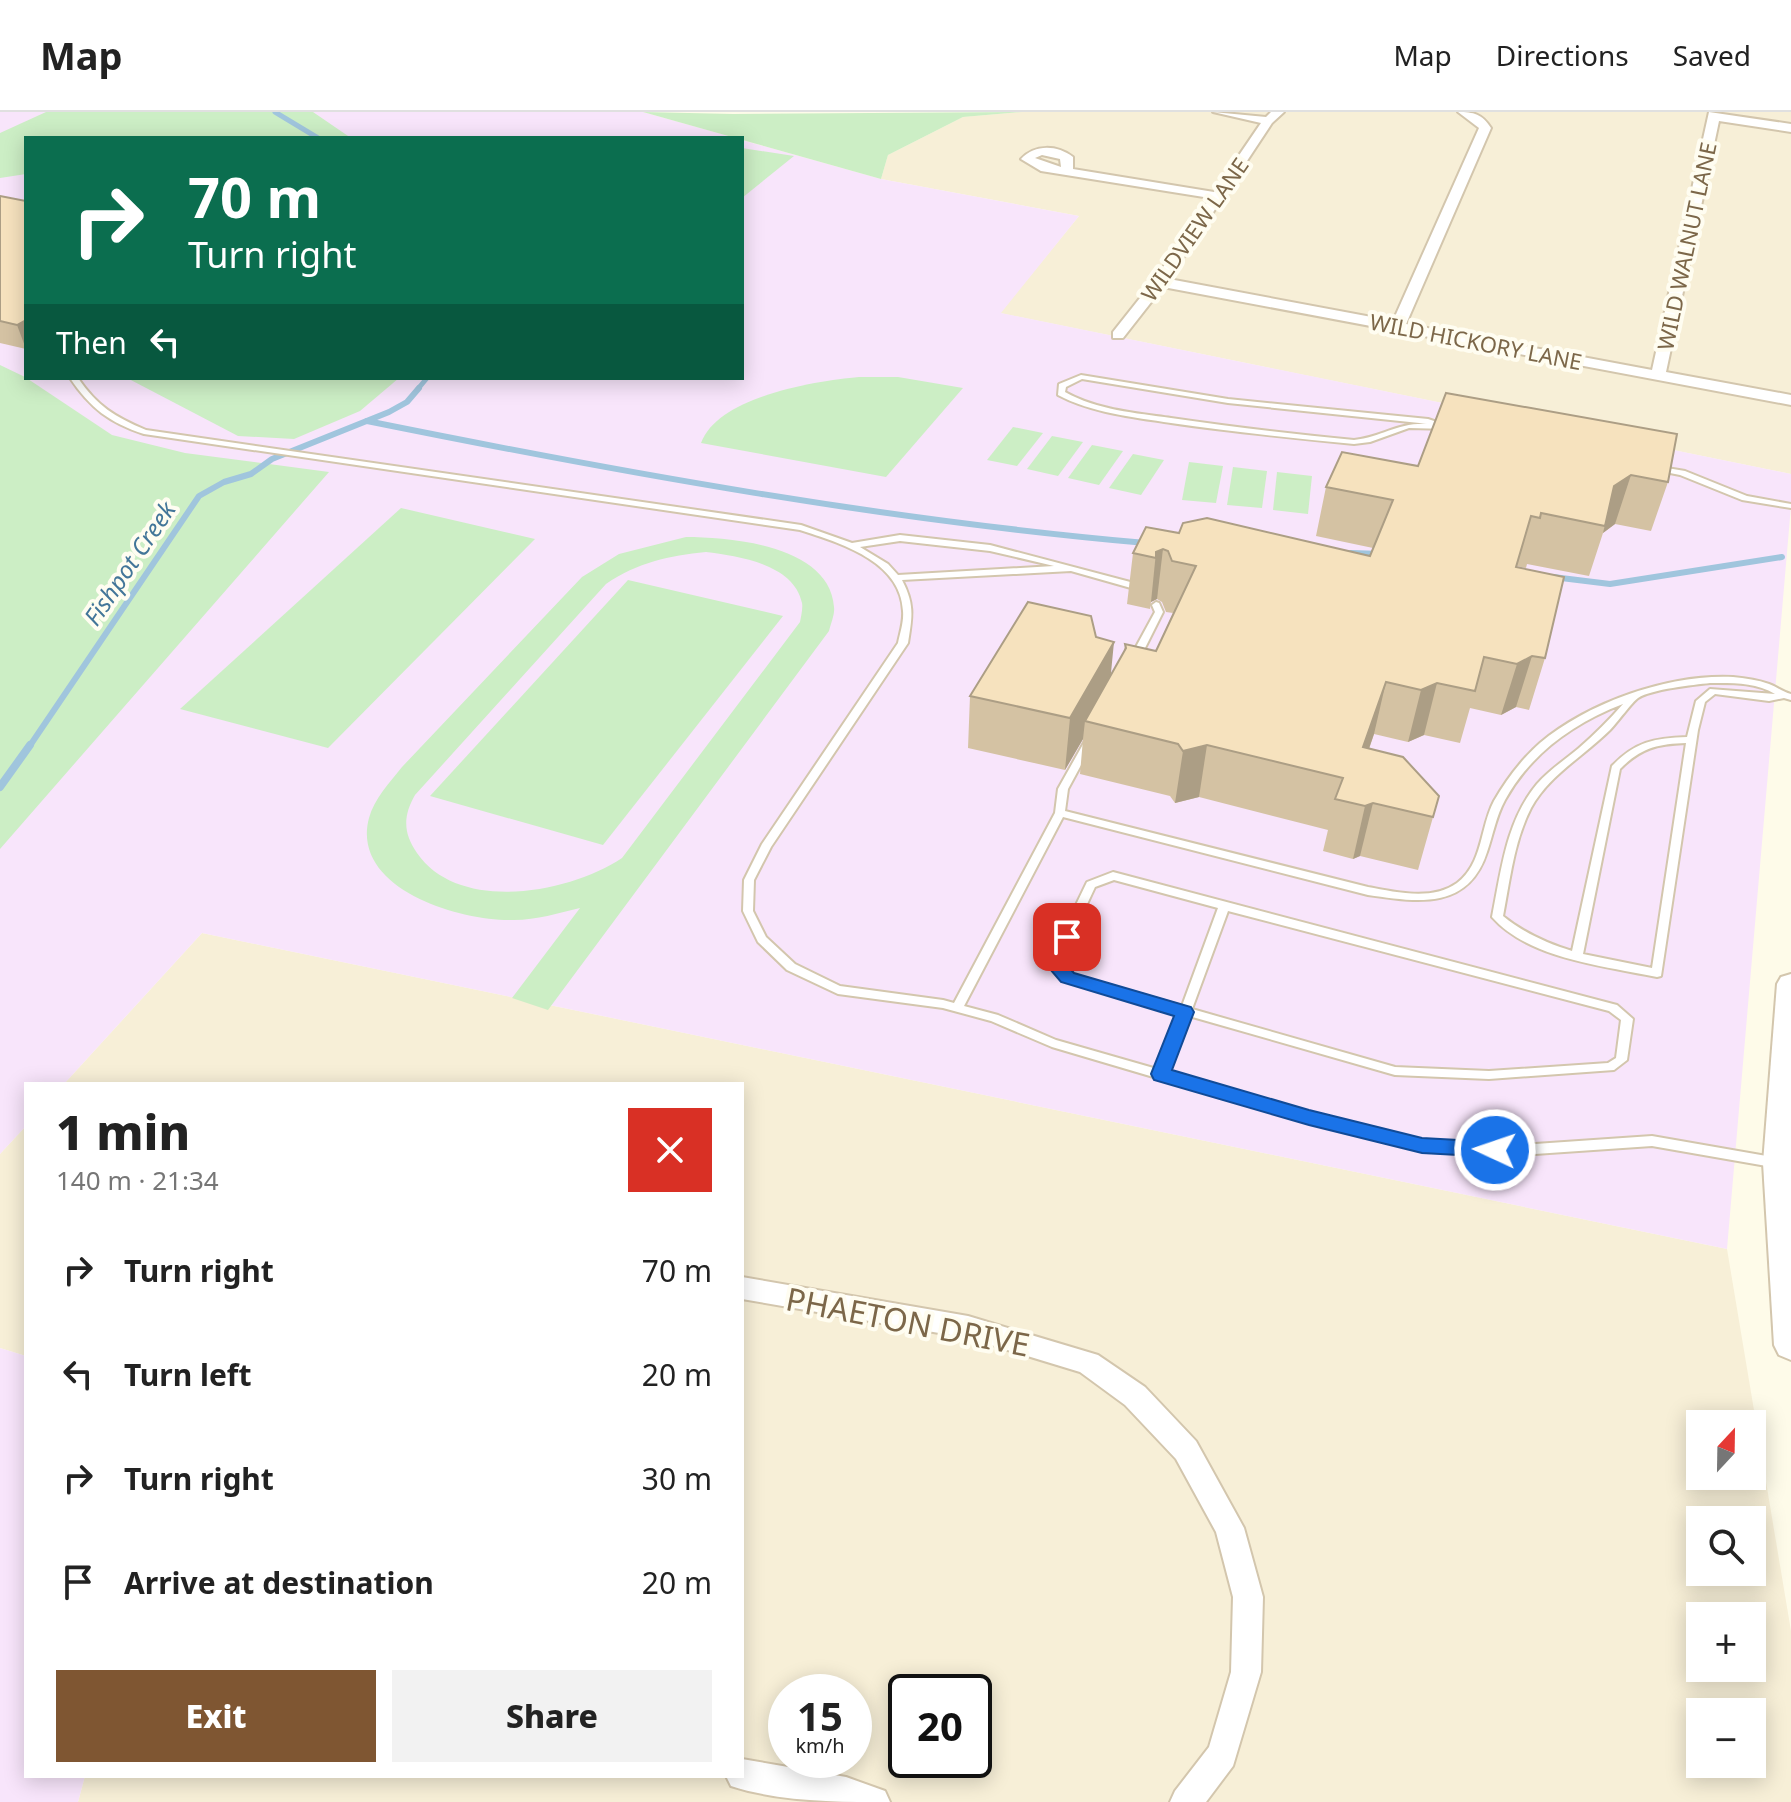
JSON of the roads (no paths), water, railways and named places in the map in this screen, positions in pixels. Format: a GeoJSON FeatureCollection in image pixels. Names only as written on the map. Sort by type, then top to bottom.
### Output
{"type":"FeatureCollection","features":[{"type":"Feature","properties":{"kind":"street"},"geometry":{"type":"LineString","coordinates":[[1219,112],[1273,117]]}},
{"type":"Feature","properties":{"kind":"street"},"geometry":{"type":"LineString","coordinates":[[1398,326],[1484,130],[1485,124],[1464,112]]}},
{"type":"Feature","properties":{"kind":"street"},"geometry":{"type":"LineString","coordinates":[[1715,114],[1791,128]]}},
{"type":"Feature","properties":{"kind":"street","name":"WILD WALNUT LANE"},"geometry":{"type":"LineString","coordinates":[[1658,376],[1715,114]]}},
{"type":"Feature","properties":{"kind":"street","name":"WILDVIEW LANE"},"geometry":{"type":"LineString","coordinates":[[1118,335],[1160,282],[1273,117]]}},
{"type":"Feature","properties":{"kind":"street"},"geometry":{"type":"LineString","coordinates":[[1484,130],[1500,126]]}},
{"type":"Feature","properties":{"kind":"street"},"geometry":{"type":"LineString","coordinates":[[1066,171],[1218,196]]}},
{"type":"Feature","properties":{"kind":"street","name":"WILD HICKORY LANE"},"geometry":{"type":"LineString","coordinates":[[1160,282],[1791,400]]}},
{"type":"Feature","properties":{"kind":"street"},"geometry":{"type":"LineString","coordinates":[[1791,984],[1785,1164],[1791,1345]]}},
{"type":"Feature","properties":{"kind":"street","name":"PHAETON DRIVE"},"geometry":{"type":"LineString","coordinates":[[744,1288],[968,1327],[1088,1363],[1135,1396],[1186,1450],[1230,1528],[1248,1597],[1246,1672],[1222,1755],[1186,1802]]}},
{"type":"Feature","properties":{"kind":"street"},"geometry":{"type":"LineString","coordinates":[[744,1775],[846,1793],[874,1802]]}},
{"type":"Feature","properties":{"kind":"lane"},"geometry":{"type":"LineString","coordinates":[[1450,427],[1407,426],[1370,441],[1354,442],[1221,427],[1069,401],[1061,393],[1062,386],[1081,377],[1228,401],[1428,421],[1463,430]]}},
{"type":"Feature","properties":{"kind":"lane"},"geometry":{"type":"LineString","coordinates":[[75,380],[88,400],[110,419],[144,432],[801,528],[838,539],[876,560],[902,583],[908,612],[903,643],[766,846],[749,880],[748,911],[762,939],[791,967],[838,990],[957,1008],[994,1018],[1052,1043],[1309,1118],[1422,1146],[1521,1150],[1652,1141],[1785,1164]]}},
{"type":"Feature","properties":{"kind":"lane"},"geometry":{"type":"LineString","coordinates":[[1373,416],[1380,435]]}},
{"type":"Feature","properties":{"kind":"lane"},"geometry":{"type":"LineString","coordinates":[[1651,467],[1682,473],[1745,498],[1791,506]]}},
{"type":"Feature","properties":{"kind":"lane"},"geometry":{"type":"LineString","coordinates":[[851,546],[900,538],[990,548],[1131,585]]}},
{"type":"Feature","properties":{"kind":"lane"},"geometry":{"type":"LineString","coordinates":[[896,578],[1071,568]]}},
{"type":"Feature","properties":{"kind":"lane"},"geometry":{"type":"LineString","coordinates":[[1131,666],[1159,612],[1156,605]]}},
{"type":"Feature","properties":{"kind":"lane"},"geometry":{"type":"LineString","coordinates":[[1060,813],[1368,891],[1409,897],[1438,895],[1460,887],[1473,874],[1497,806],[1514,776],[1546,744],[1591,716],[1663,687],[1696,680],[1734,680],[1769,687],[1786,696]]}},
{"type":"Feature","properties":{"kind":"lane"},"geometry":{"type":"LineString","coordinates":[[1632,699],[1618,717],[1558,768],[1533,796],[1515,835],[1497,917],[1510,929],[1541,945],[1657,973],[1692,735],[1701,701],[1713,691],[1769,698],[1786,696]]}},
{"type":"Feature","properties":{"kind":"lane"},"geometry":{"type":"LineString","coordinates":[[957,1008],[1060,813],[1063,789],[1098,724]]}},
{"type":"Feature","properties":{"kind":"lane"},"geometry":{"type":"LineString","coordinates":[[1577,954],[1615,768],[1632,750],[1658,741],[1692,735]]}},
{"type":"Feature","properties":{"kind":"lane"},"geometry":{"type":"LineString","coordinates":[[1113,876],[1224,906],[1613,1008],[1627,1019],[1621,1060],[1610,1067],[1489,1075],[1395,1071],[1067,977],[1054,963],[1091,885],[1113,876]]}},
{"type":"Feature","properties":{"kind":"lane"},"geometry":{"type":"LineString","coordinates":[[1161,1074],[1224,906]]}},
{"type":"Feature","properties":{"kind":"waterway","name":"Fishpot Creek"},"geometry":{"type":"LineString","coordinates":[[275,112],[315,136]]}},
{"type":"Feature","properties":{"kind":"waterway","name":"Fishpot Creek"},"geometry":{"type":"LineString","coordinates":[[417,390],[425,380]]}},
{"type":"Feature","properties":{"kind":"waterway","name":"Fishpot Creek"},"geometry":{"type":"LineString","coordinates":[[29,747],[199,496],[224,482],[251,474],[272,459],[389,412],[407,402],[419,388]]}},
{"type":"Feature","properties":{"kind":"waterway"},"geometry":{"type":"LineString","coordinates":[[367,421],[755,493],[950,522],[1146,543]]}},
{"type":"Feature","properties":{"kind":"waterway"},"geometry":{"type":"LineString","coordinates":[[1351,553],[1382,554]]}},
{"type":"Feature","properties":{"kind":"waterway"},"geometry":{"type":"LineString","coordinates":[[1553,577],[1610,584],[1782,557]]}},
{"type":"Feature","properties":{"kind":"waterway","name":"Fishpot Creek"},"geometry":{"type":"LineString","coordinates":[[0,787],[30,745]]}}]}
